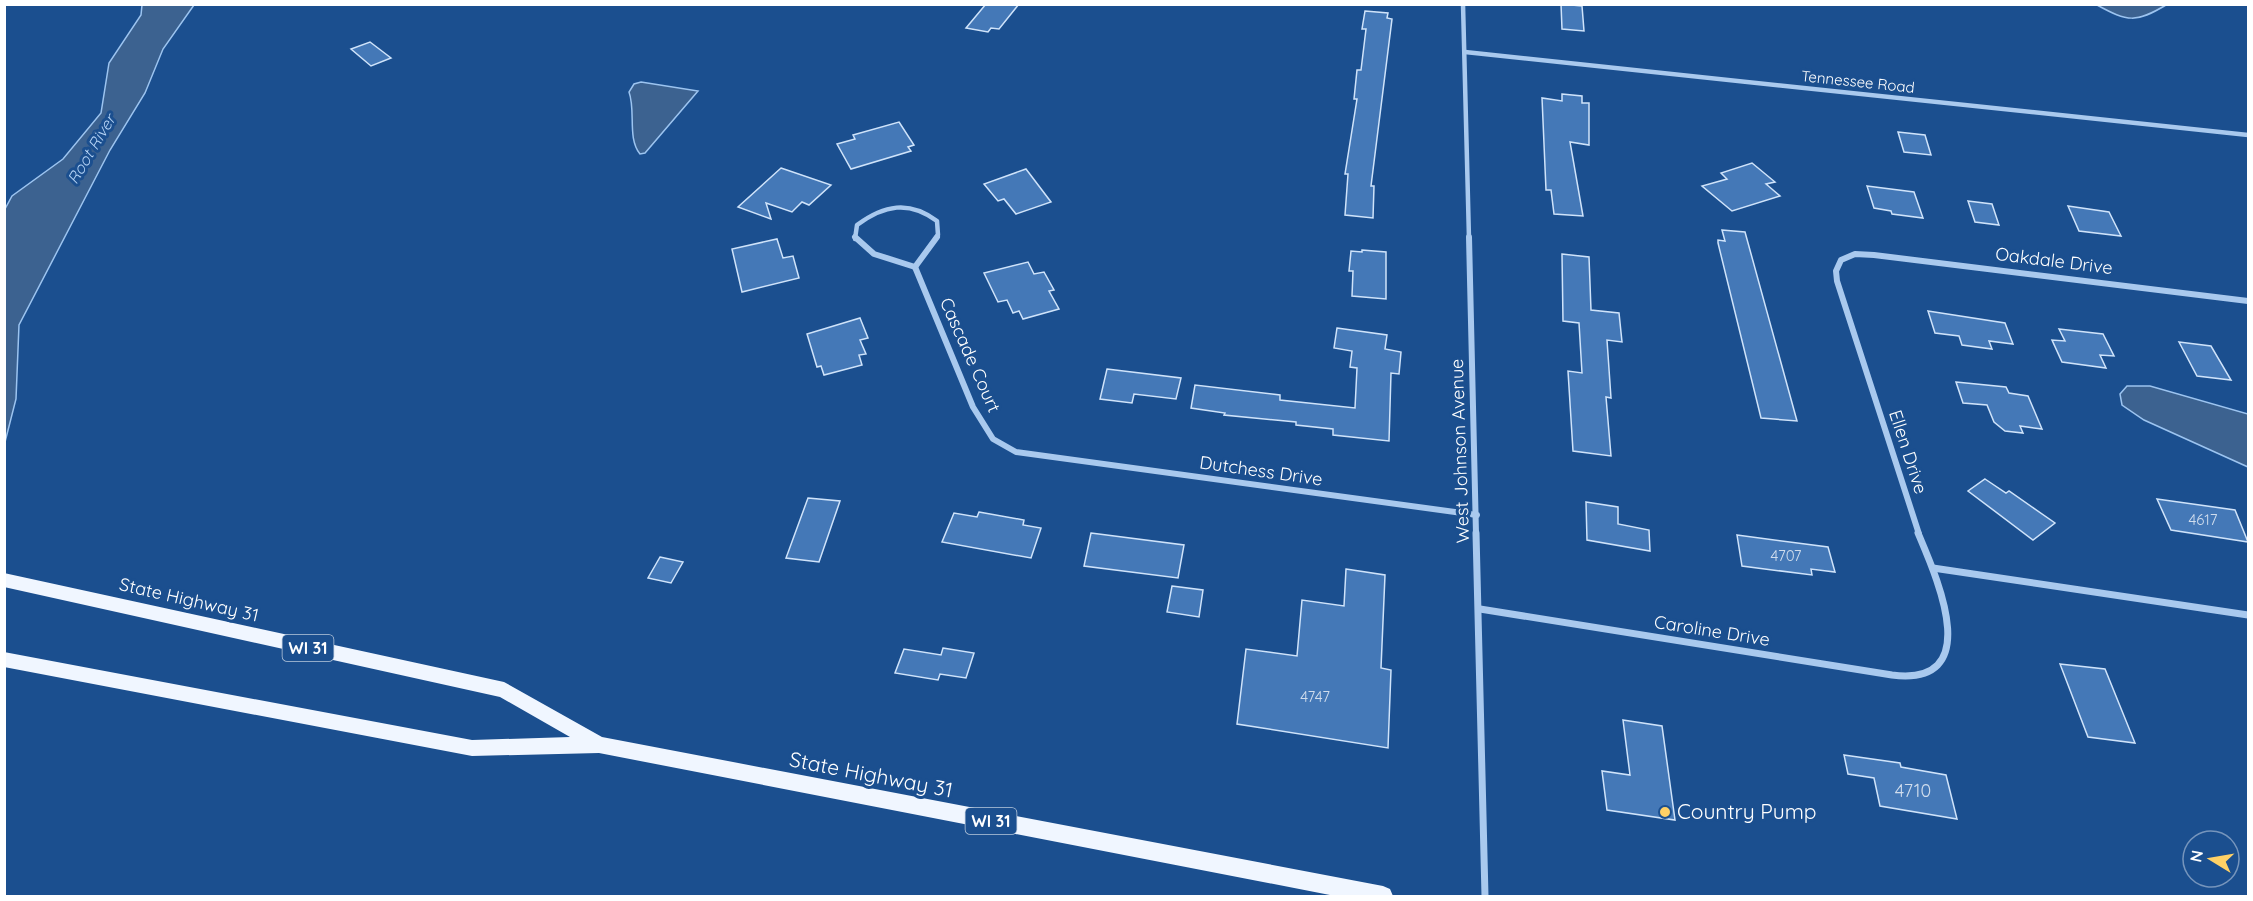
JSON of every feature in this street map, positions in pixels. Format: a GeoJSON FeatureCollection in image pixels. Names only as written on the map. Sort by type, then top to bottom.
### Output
{"type":"FeatureCollection","features":[{"type":"Feature","properties":{"kind":"main road","name":"State Highway 31"},"geometry":{"type":"LineString","coordinates":[[4,580],[504,690],[599,745]]}},
{"type":"Feature","properties":{"kind":"main road","name":"State Highway 31"},"geometry":{"type":"LineString","coordinates":[[4,659],[472,748],[599,745],[1383,897]]}},
{"type":"Feature","properties":{"kind":"street","name":"West Johnson Avenue"},"geometry":{"type":"LineString","coordinates":[[1463,4],[1480,609],[1485,897]]}},
{"type":"Feature","properties":{"kind":"street","name":"Tennessee Road"},"geometry":{"type":"LineString","coordinates":[[1465,52],[2248,135]]}},
{"type":"Feature","properties":{"kind":"street"},"geometry":{"type":"LineString","coordinates":[[887,206],[907,206],[929,214],[937,221],[938,235],[915,267],[862,248],[855,238],[857,225],[872,212],[887,206]]}},
{"type":"Feature","properties":{"kind":"street","name":"Oakdale Drive"},"geometry":{"type":"LineString","coordinates":[[1855,254],[2248,301]]}},
{"type":"Feature","properties":{"kind":"street","name":"Ellen Drive"},"geometry":{"type":"LineString","coordinates":[[1855,254],[1841,260],[1836,270],[1837,281],[1917,529],[1933,568],[1950,632],[1949,647],[1938,667]]}},
{"type":"Feature","properties":{"kind":"street","name":"Cascade Court"},"geometry":{"type":"LineString","coordinates":[[915,267],[973,407],[993,439],[1016,452],[1041,457]]}},
{"type":"Feature","properties":{"kind":"street","name":"Dutchess Drive"},"geometry":{"type":"LineString","coordinates":[[1041,457],[1477,515]]}},
{"type":"Feature","properties":{"kind":"street"},"geometry":{"type":"LineString","coordinates":[[1933,568],[2248,615]]}},
{"type":"Feature","properties":{"kind":"street","name":"Caroline Drive"},"geometry":{"type":"LineString","coordinates":[[1480,609],[1880,674],[1903,676],[1928,674],[1938,667]]}},
{"type":"Feature","properties":{"kind":"water","name":"Root River"},"geometry":{"type":"Polygon","coordinates":[[[142,5],[194,5],[163,49],[145,93],[110,150],[19,325],[16,399],[5,442],[5,209],[12,196],[63,159],[101,113],[109,63],[141,15],[142,5]]]}},
{"type":"Feature","properties":{"kind":"water"},"geometry":{"type":"Polygon","coordinates":[[[2097,5],[2166,5],[2147,15],[2132,18],[2117,15],[2097,5]]]}},
{"type":"Feature","properties":{"kind":"water"},"geometry":{"type":"Polygon","coordinates":[[[641,82],[698,91],[645,153],[640,154],[634,140],[629,92],[634,84],[641,82]]]}},
{"type":"Feature","properties":{"kind":"water"},"geometry":{"type":"Polygon","coordinates":[[[2127,386],[2150,386],[2248,414],[2248,467],[2144,420],[2122,405],[2120,394],[2127,386]]]}},
{"type":"Feature","properties":{"kind":"building"},"geometry":{"type":"Polygon","coordinates":[[[986,4],[1019,4],[999,29],[991,28],[988,32],[966,28],[986,4]]]}},
{"type":"Feature","properties":{"kind":"building"},"geometry":{"type":"Polygon","coordinates":[[[1561,4],[1582,6],[1584,31],[1562,29],[1561,4]]]}},
{"type":"Feature","properties":{"kind":"building"},"geometry":{"type":"Polygon","coordinates":[[[1365,11],[1388,13],[1387,18],[1392,19],[1371,186],[1374,186],[1373,218],[1345,215],[1348,174],[1345,174],[1357,99],[1354,99],[1357,70],[1361,70],[1366,29],[1362,29],[1365,11]]]}},
{"type":"Feature","properties":{"kind":"building"},"geometry":{"type":"Polygon","coordinates":[[[370,42],[391,58],[371,66],[351,49],[370,42]]]}},
{"type":"Feature","properties":{"kind":"building"},"geometry":{"type":"Polygon","coordinates":[[[1562,94],[1582,96],[1582,103],[1589,103],[1589,145],[1570,142],[1583,216],[1554,214],[1551,190],[1546,190],[1542,98],[1562,101],[1562,94]]]}},
{"type":"Feature","properties":{"kind":"building"},"geometry":{"type":"Polygon","coordinates":[[[899,122],[914,145],[908,147],[911,151],[851,169],[837,144],[855,139],[853,135],[899,122]]]}},
{"type":"Feature","properties":{"kind":"building"},"geometry":{"type":"Polygon","coordinates":[[[1898,132],[1925,135],[1931,155],[1904,152],[1898,132]]]}},
{"type":"Feature","properties":{"kind":"building"},"geometry":{"type":"Polygon","coordinates":[[[1752,163],[1775,182],[1766,184],[1780,196],[1732,211],[1702,186],[1727,179],[1721,173],[1752,163]]]}},
{"type":"Feature","properties":{"kind":"building"},"geometry":{"type":"Polygon","coordinates":[[[781,168],[831,185],[809,205],[802,202],[792,212],[766,203],[771,219],[738,207],[781,168]]]}},
{"type":"Feature","properties":{"kind":"building"},"geometry":{"type":"Polygon","coordinates":[[[1026,169],[1051,202],[1016,214],[1004,199],[998,201],[984,184],[1026,169]]]}},
{"type":"Feature","properties":{"kind":"building"},"geometry":{"type":"Polygon","coordinates":[[[1867,186],[1914,192],[1923,218],[1892,214],[1891,211],[1874,208],[1867,186]]]}},
{"type":"Feature","properties":{"kind":"building"},"geometry":{"type":"Polygon","coordinates":[[[1968,201],[1992,204],[1999,225],[1975,222],[1968,201]]]}},
{"type":"Feature","properties":{"kind":"building"},"geometry":{"type":"Polygon","coordinates":[[[2068,206],[2109,212],[2121,236],[2079,231],[2068,206]]]}},
{"type":"Feature","properties":{"kind":"building"},"geometry":{"type":"Polygon","coordinates":[[[1722,230],[1745,232],[1797,421],[1761,418],[1718,243],[1718,240],[1725,241],[1722,230]]]}},
{"type":"Feature","properties":{"kind":"building"},"geometry":{"type":"Polygon","coordinates":[[[777,239],[783,258],[793,256],[799,278],[742,292],[732,249],[777,239]]]}},
{"type":"Feature","properties":{"kind":"building"},"geometry":{"type":"Polygon","coordinates":[[[1362,250],[1386,252],[1386,299],[1352,296],[1353,271],[1349,271],[1351,251],[1362,252],[1362,250]]]}},
{"type":"Feature","properties":{"kind":"building"},"geometry":{"type":"Polygon","coordinates":[[[1562,254],[1589,257],[1591,310],[1619,313],[1622,342],[1607,340],[1611,398],[1606,397],[1611,456],[1573,451],[1568,371],[1582,373],[1579,323],[1563,321],[1562,254]]]}},
{"type":"Feature","properties":{"kind":"building"},"geometry":{"type":"Polygon","coordinates":[[[1028,262],[1034,274],[1044,272],[1054,290],[1049,291],[1059,309],[1023,319],[1019,311],[1013,313],[1007,300],[998,302],[984,273],[1028,262]]]}},
{"type":"Feature","properties":{"kind":"building"},"geometry":{"type":"Polygon","coordinates":[[[1928,311],[2005,323],[2013,344],[1989,341],[1992,349],[1962,345],[1959,336],[1935,333],[1928,311]]]}},
{"type":"Feature","properties":{"kind":"building"},"geometry":{"type":"Polygon","coordinates":[[[860,318],[868,338],[860,340],[866,354],[859,355],[862,365],[824,375],[821,366],[817,367],[807,334],[860,318]]]}},
{"type":"Feature","properties":{"kind":"building"},"geometry":{"type":"Polygon","coordinates":[[[1337,328],[1387,335],[1385,349],[1401,352],[1399,374],[1391,373],[1389,441],[1333,435],[1333,429],[1296,425],[1296,422],[1224,415],[1225,413],[1191,408],[1195,385],[1280,395],[1280,400],[1355,408],[1357,368],[1350,367],[1352,351],[1334,348],[1337,328]]]}},
{"type":"Feature","properties":{"kind":"building"},"geometry":{"type":"Polygon","coordinates":[[[2059,329],[2103,334],[2114,356],[2100,355],[2106,368],[2062,362],[2052,340],[2065,341],[2059,329]]]}},
{"type":"Feature","properties":{"kind":"building"},"geometry":{"type":"Polygon","coordinates":[[[2179,342],[2211,346],[2231,380],[2197,376],[2179,342]]]}},
{"type":"Feature","properties":{"kind":"building"},"geometry":{"type":"Polygon","coordinates":[[[1107,369],[1181,378],[1176,399],[1134,394],[1132,403],[1100,399],[1107,369]]]}},
{"type":"Feature","properties":{"kind":"building"},"geometry":{"type":"Polygon","coordinates":[[[1956,382],[2006,387],[2009,393],[2028,396],[2042,429],[2020,426],[2023,433],[2005,431],[1994,422],[1987,405],[1963,403],[1956,382]]]}},
{"type":"Feature","properties":{"kind":"building"},"geometry":{"type":"Polygon","coordinates":[[[1985,479],[2006,493],[2009,491],[2055,523],[2033,540],[1968,491],[1985,479]]]}},
{"type":"Feature","properties":{"kind":"building"},"geometry":{"type":"Polygon","coordinates":[[[808,498],[840,501],[819,562],[786,558],[808,498]]]}},
{"type":"Feature","properties":{"kind":"building"},"geometry":{"type":"Polygon","coordinates":[[[2157,499],[2235,510],[2248,542],[2171,530],[2157,499]]]}},
{"type":"Feature","properties":{"kind":"building"},"geometry":{"type":"Polygon","coordinates":[[[1586,502],[1618,507],[1618,524],[1649,530],[1650,551],[1587,540],[1586,502]]]}},
{"type":"Feature","properties":{"kind":"building"},"geometry":{"type":"Polygon","coordinates":[[[979,512],[1024,520],[1023,525],[1041,528],[1031,558],[942,542],[954,513],[977,517],[979,512]]]}},
{"type":"Feature","properties":{"kind":"building"},"geometry":{"type":"Polygon","coordinates":[[[1091,533],[1184,545],[1178,578],[1084,566],[1091,533]]]}},
{"type":"Feature","properties":{"kind":"building"},"geometry":{"type":"Polygon","coordinates":[[[1737,535],[1828,547],[1835,572],[1811,569],[1812,575],[1742,566],[1737,535]]]}},
{"type":"Feature","properties":{"kind":"building"},"geometry":{"type":"Polygon","coordinates":[[[660,557],[683,562],[671,583],[648,578],[660,557]]]}},
{"type":"Feature","properties":{"kind":"building"},"geometry":{"type":"Polygon","coordinates":[[[1346,569],[1385,575],[1381,668],[1391,670],[1388,748],[1237,724],[1246,649],[1297,656],[1302,600],[1344,606],[1346,569]]]}},
{"type":"Feature","properties":{"kind":"building"},"geometry":{"type":"Polygon","coordinates":[[[1172,586],[1203,590],[1199,617],[1167,612],[1172,586]]]}},
{"type":"Feature","properties":{"kind":"building"},"geometry":{"type":"Polygon","coordinates":[[[943,648],[974,653],[966,678],[940,674],[938,680],[895,673],[904,649],[941,655],[943,648]]]}},
{"type":"Feature","properties":{"kind":"building"},"geometry":{"type":"Polygon","coordinates":[[[2060,664],[2105,669],[2135,743],[2088,737],[2060,664]]]}},
{"type":"Feature","properties":{"kind":"building"},"geometry":{"type":"Polygon","coordinates":[[[1623,720],[1662,726],[1675,820],[1607,810],[1602,771],[1630,775],[1623,720]]]}},
{"type":"Feature","properties":{"kind":"building"},"geometry":{"type":"Polygon","coordinates":[[[1844,755],[1900,763],[1901,767],[1946,775],[1957,819],[1880,806],[1874,778],[1848,774],[1844,755]]]}},
{"type":"Feature","properties":{"kind":"place","name":"Country Pump"},"geometry":{"type":"Point","coordinates":[1665,812]}}]}
